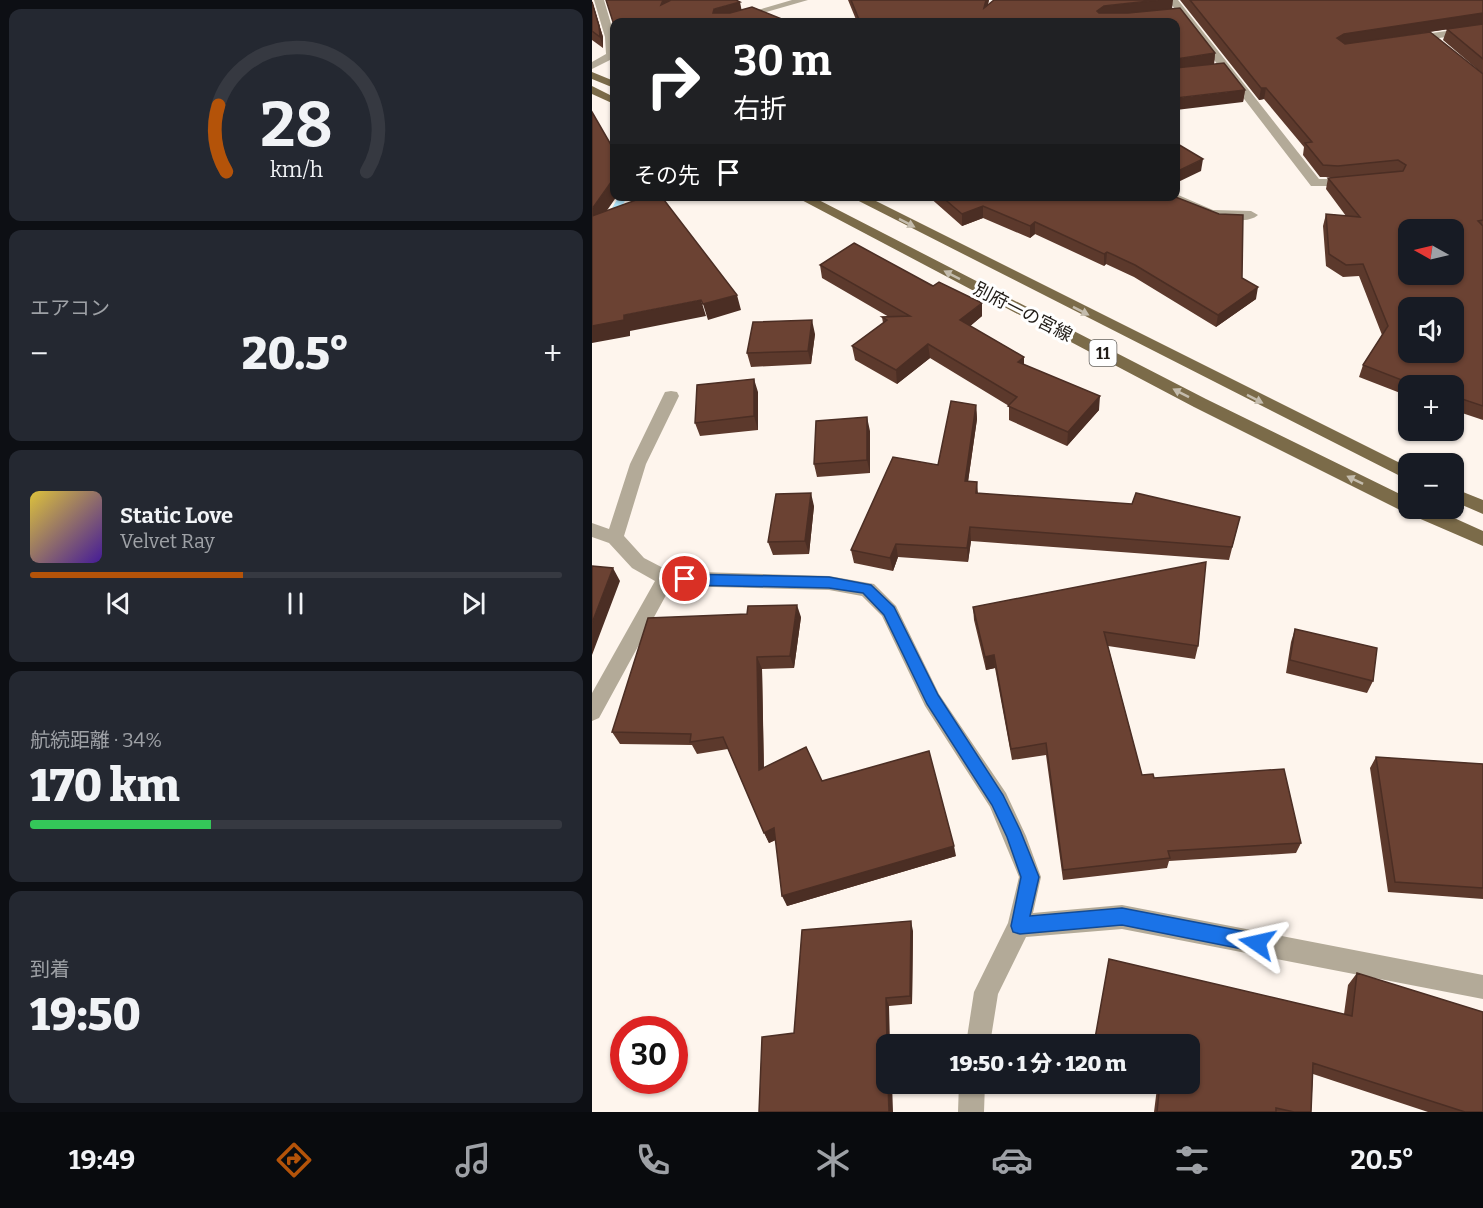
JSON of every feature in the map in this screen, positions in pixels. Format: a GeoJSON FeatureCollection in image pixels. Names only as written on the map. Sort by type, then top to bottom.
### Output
{"type":"FeatureCollection","features":[{"type":"Feature","properties":{"kind":"main road"},"geometry":{"type":"LineString","coordinates":[[592,75],[610,83]]}},
{"type":"Feature","properties":{"kind":"main road"},"geometry":{"type":"LineString","coordinates":[[592,89],[610,98]]}},
{"type":"Feature","properties":{"kind":"main road","name":"別府一の宮線"},"geometry":{"type":"LineString","coordinates":[[810,201],[1200,403],[1398,501]]}},
{"type":"Feature","properties":{"kind":"main road","name":"別府一の宮線"},"geometry":{"type":"LineString","coordinates":[[865,201],[1398,469]]}},
{"type":"Feature","properties":{"kind":"main road"},"geometry":{"type":"LineString","coordinates":[[1464,499],[1483,507]]}},
{"type":"Feature","properties":{"kind":"main road"},"geometry":{"type":"LineString","coordinates":[[1438,519],[1483,539]]}},
{"type":"Feature","properties":{"kind":"street"},"geometry":{"type":"LineString","coordinates":[[599,0],[610,38]]}},
{"type":"Feature","properties":{"kind":"street"},"geometry":{"type":"LineString","coordinates":[[737,18],[803,0]]}},
{"type":"Feature","properties":{"kind":"street"},"geometry":{"type":"LineString","coordinates":[[1173,0],[1177,13],[1315,183],[1365,181]]}},
{"type":"Feature","properties":{"kind":"street"},"geometry":{"type":"LineString","coordinates":[[1396,41],[1433,40],[1483,29]]}},
{"type":"Feature","properties":{"kind":"street"},"geometry":{"type":"LineString","coordinates":[[592,66],[610,57]]}},
{"type":"Feature","properties":{"kind":"street"},"geometry":{"type":"LineString","coordinates":[[1180,200],[1211,214],[1251,215]]}},
{"type":"Feature","properties":{"kind":"street"},"geometry":{"type":"LineString","coordinates":[[615,538],[638,464],[671,396]]}},
{"type":"Feature","properties":{"kind":"street"},"geometry":{"type":"LineString","coordinates":[[592,530],[615,538],[638,563],[666,578],[829,583],[866,588],[889,611],[932,700],[998,800],[1015,836],[1030,877],[1020,926],[986,993],[980,1034]]}},
{"type":"Feature","properties":{"kind":"street"},"geometry":{"type":"LineString","coordinates":[[592,712],[666,578]]}},
{"type":"Feature","properties":{"kind":"street"},"geometry":{"type":"LineString","coordinates":[[1020,926],[1122,917],[1483,987]]}},
{"type":"Feature","properties":{"kind":"street"},"geometry":{"type":"LineString","coordinates":[[971,1112],[972,1094]]}},
{"type":"Feature","properties":{"kind":"building"},"geometry":{"type":"Polygon","coordinates":[[[606,0],[663,0],[661,5],[671,0],[736,0],[740,2],[714,9],[713,13],[730,13],[752,7],[779,18],[612,18],[606,0]]]}},
{"type":"Feature","properties":{"kind":"building"},"geometry":{"type":"Polygon","coordinates":[[[851,0],[986,0],[984,8],[994,0],[1158,0],[1104,6],[1097,11],[1099,13],[1128,13],[1180,8],[1215,53],[1180,59],[1180,18],[858,18],[851,0]]]}},
{"type":"Feature","properties":{"kind":"building"},"geometry":{"type":"Polygon","coordinates":[[[1190,0],[1483,0],[1483,13],[1344,34],[1337,38],[1345,44],[1430,32],[1483,74],[1483,220],[1478,221],[1483,226],[1483,406],[1464,400],[1464,375],[1398,375],[1398,379],[1363,365],[1388,326],[1363,264],[1346,265],[1329,254],[1326,214],[1360,217],[1328,178],[1403,171],[1406,165],[1398,160],[1338,166],[1323,165],[1305,143],[1312,142],[1266,88],[1261,88],[1190,0]]]}},
{"type":"Feature","properties":{"kind":"building"},"geometry":{"type":"Polygon","coordinates":[[[592,2],[599,26],[600,37],[592,31],[592,2]]]}},
{"type":"Feature","properties":{"kind":"building"},"geometry":{"type":"Polygon","coordinates":[[[1483,24],[1483,59],[1447,29],[1483,24]]]}},
{"type":"Feature","properties":{"kind":"building"},"geometry":{"type":"Polygon","coordinates":[[[1224,63],[1245,90],[1180,98],[1180,68],[1224,63]]]}},
{"type":"Feature","properties":{"kind":"building"},"geometry":{"type":"Polygon","coordinates":[[[592,112],[610,143],[610,184],[592,209],[592,112]]]}},
{"type":"Feature","properties":{"kind":"building"},"geometry":{"type":"Polygon","coordinates":[[[1180,145],[1203,159],[1180,170],[1180,145]]]}},
{"type":"Feature","properties":{"kind":"building"},"geometry":{"type":"Polygon","coordinates":[[[1180,199],[1219,214],[1243,215],[1242,278],[1258,287],[1218,315],[1135,265],[1107,252],[1104,254],[1035,222],[1030,226],[983,206],[962,214],[947,201],[1180,201],[1180,199]]]}},
{"type":"Feature","properties":{"kind":"building"},"geometry":{"type":"Polygon","coordinates":[[[633,201],[665,201],[737,295],[703,304],[701,300],[624,315],[624,320],[592,326],[592,216],[633,201]]]}},
{"type":"Feature","properties":{"kind":"building"},"geometry":{"type":"Polygon","coordinates":[[[854,243],[933,286],[939,282],[982,303],[960,320],[1024,357],[1018,362],[1100,396],[1068,432],[1008,406],[1017,397],[928,344],[896,370],[852,346],[887,320],[882,317],[910,316],[820,265],[854,243]]]}},
{"type":"Feature","properties":{"kind":"building"},"geometry":{"type":"Polygon","coordinates":[[[812,320],[808,351],[747,353],[753,322],[812,320]]]}},
{"type":"Feature","properties":{"kind":"building"},"geometry":{"type":"Polygon","coordinates":[[[754,379],[754,416],[695,423],[697,385],[754,379]]]}},
{"type":"Feature","properties":{"kind":"building"},"geometry":{"type":"Polygon","coordinates":[[[951,401],[976,405],[965,481],[977,482],[976,493],[1132,504],[1136,493],[1240,517],[1232,547],[970,527],[967,548],[896,544],[890,558],[851,550],[893,457],[938,465],[951,401]]]}},
{"type":"Feature","properties":{"kind":"building"},"geometry":{"type":"Polygon","coordinates":[[[867,417],[867,460],[814,464],[816,421],[867,417]]]}},
{"type":"Feature","properties":{"kind":"building"},"geometry":{"type":"Polygon","coordinates":[[[811,493],[805,541],[768,542],[776,494],[811,493]]]}},
{"type":"Feature","properties":{"kind":"building"},"geometry":{"type":"Polygon","coordinates":[[[1206,562],[1198,646],[1104,632],[1142,775],[1153,774],[1154,778],[1284,769],[1301,843],[1168,851],[1170,858],[1063,870],[1046,743],[1011,749],[994,655],[985,657],[973,607],[1206,562]]]}},
{"type":"Feature","properties":{"kind":"building"},"geometry":{"type":"Polygon","coordinates":[[[592,566],[613,568],[592,623],[592,566]]]}},
{"type":"Feature","properties":{"kind":"building"},"geometry":{"type":"Polygon","coordinates":[[[797,605],[790,656],[757,657],[759,770],[806,747],[822,781],[929,751],[954,846],[782,896],[774,828],[764,833],[723,737],[690,742],[691,734],[612,732],[648,618],[747,614],[748,606],[797,605]]]}},
{"type":"Feature","properties":{"kind":"building"},"geometry":{"type":"Polygon","coordinates":[[[1295,629],[1377,648],[1373,681],[1290,660],[1295,629]]]}},
{"type":"Feature","properties":{"kind":"building"},"geometry":{"type":"Polygon","coordinates":[[[1376,757],[1483,764],[1483,888],[1395,882],[1376,757]]]}},
{"type":"Feature","properties":{"kind":"building"},"geometry":{"type":"Polygon","coordinates":[[[911,921],[910,996],[886,998],[887,1034],[876,1034],[876,1094],[888,1094],[889,1112],[759,1112],[762,1037],[794,1033],[802,930],[911,921]]]}},
{"type":"Feature","properties":{"kind":"building"},"geometry":{"type":"Polygon","coordinates":[[[1109,959],[1352,1016],[1357,973],[1483,1012],[1483,1112],[1465,1112],[1313,1063],[1311,1112],[1294,1112],[1276,1108],[1276,1112],[1157,1112],[1159,1094],[1200,1094],[1200,1034],[1096,1034],[1109,959]]]}},
{"type":"Feature","properties":{"kind":"waterway"},"geometry":{"type":"LineString","coordinates":[[592,227],[611,217],[621,201]]}},
{"type":"Feature","properties":{"kind":"route"},"geometry":{"type":"LineString","coordinates":[[685,579],[829,583],[866,588],[889,611],[932,700],[998,800],[1015,836],[1030,877],[1020,926],[1122,917],[1257,943]]}}]}
